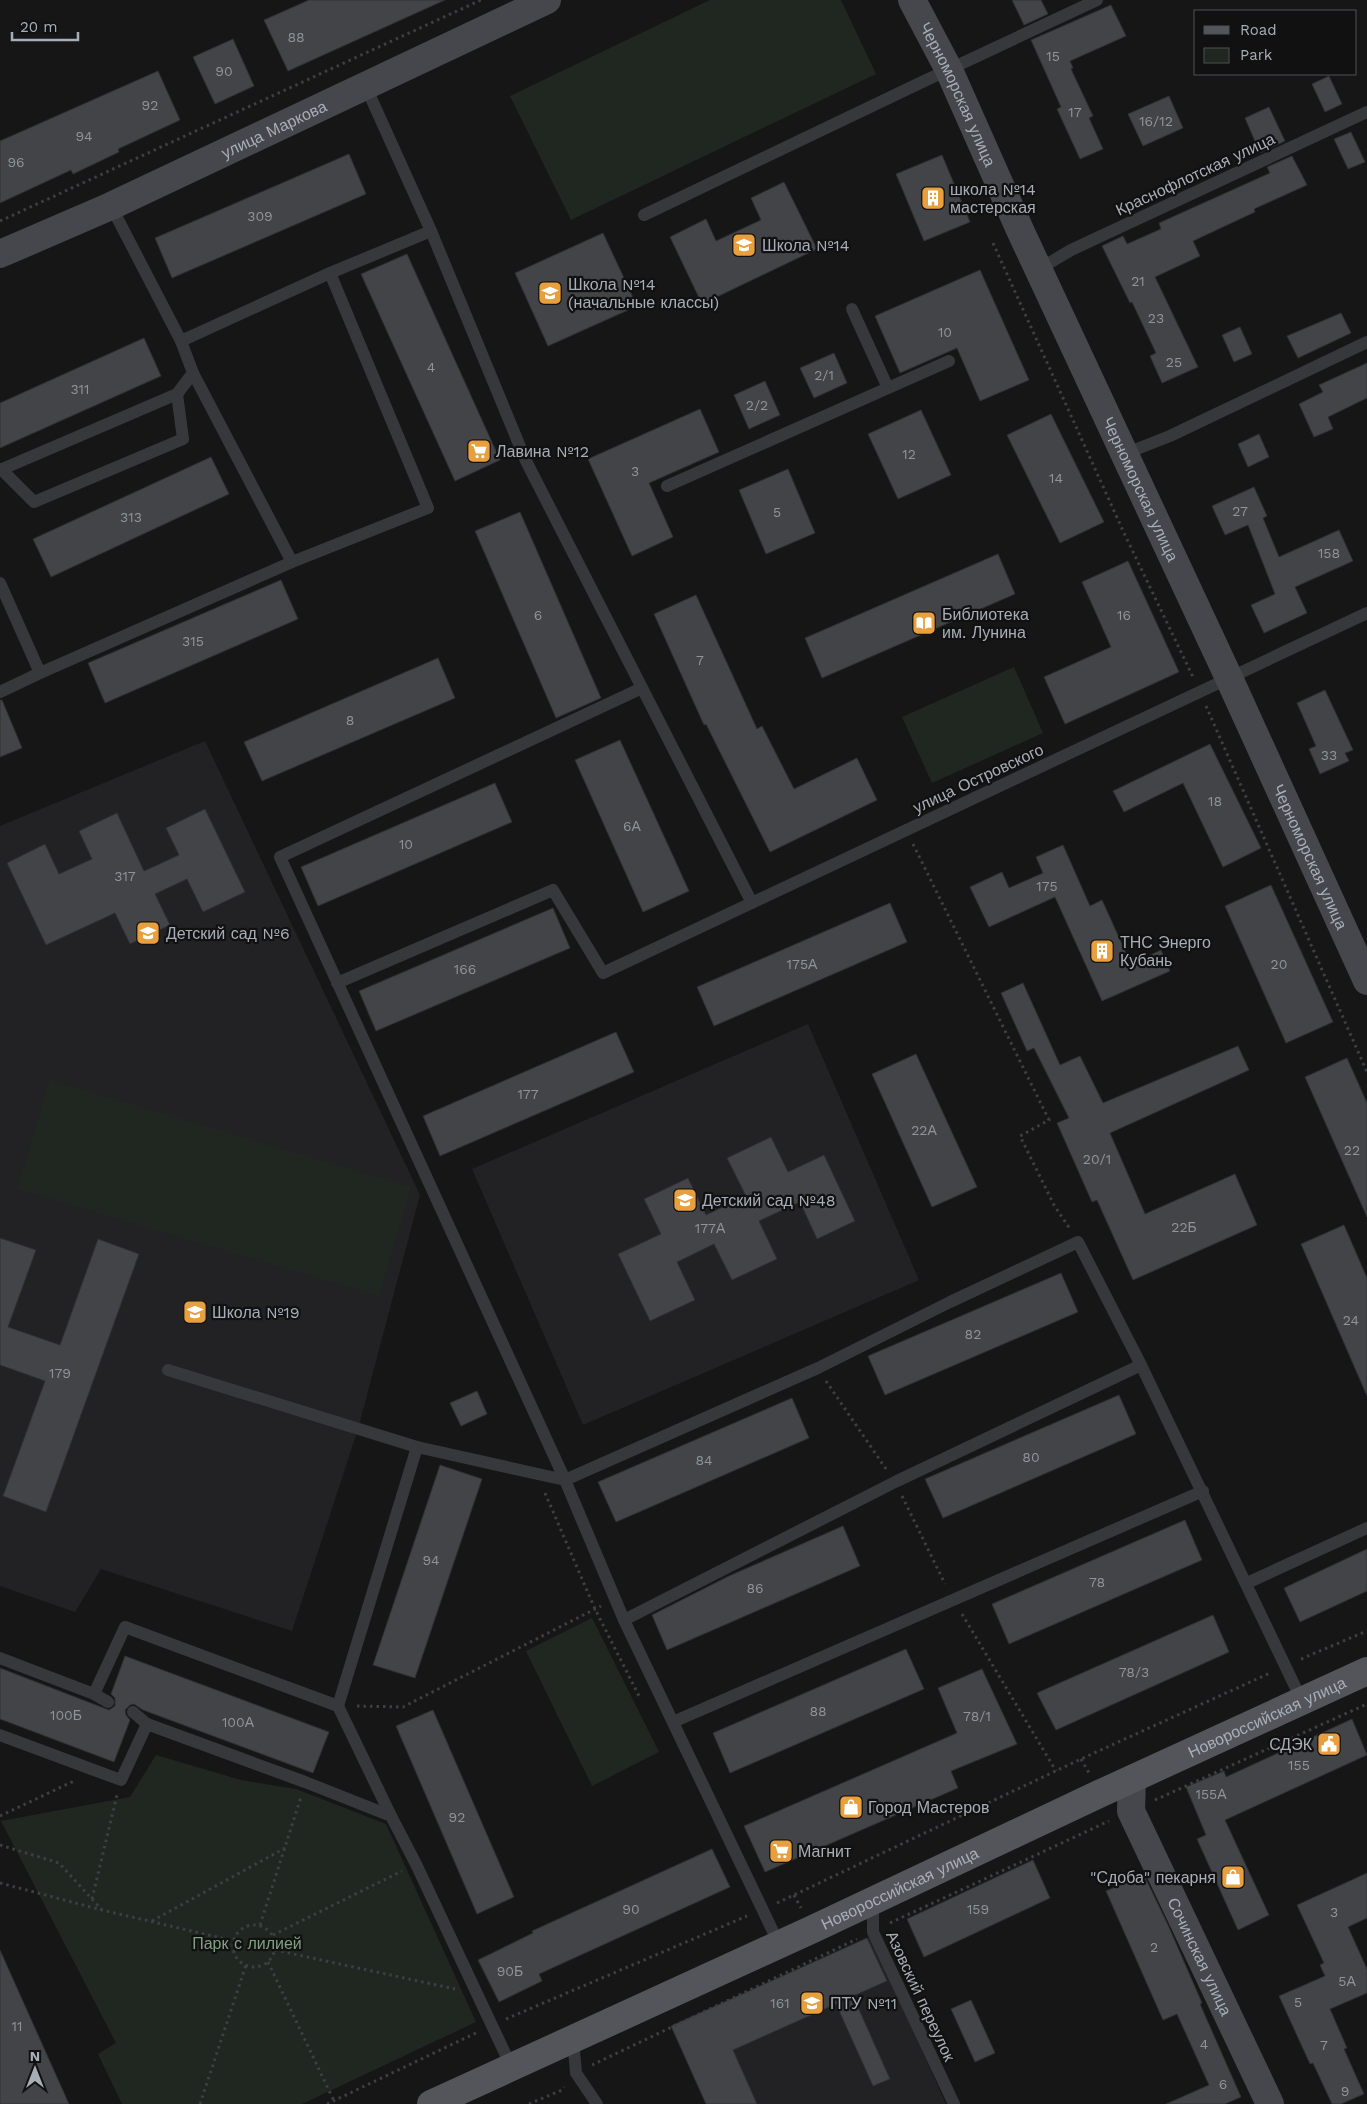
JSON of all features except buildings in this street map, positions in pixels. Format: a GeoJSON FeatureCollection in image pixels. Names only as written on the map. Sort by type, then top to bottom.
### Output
{"type":"FeatureCollection","features":[{"type":"Feature","properties":{"kind":"main road","name":"улица Маркова"},"geometry":{"type":"LineString","coordinates":[[0,254],[111,206],[547,0]]}},
{"type":"Feature","properties":{"kind":"main road","name":"Черноморская улица"},"geometry":{"type":"LineString","coordinates":[[912,0],[949,70],[1367,981]]}},
{"type":"Feature","properties":{"kind":"main road","name":"Новороссийская улица"},"geometry":{"type":"LineString","coordinates":[[431,2104],[1367,1671]]}},
{"type":"Feature","properties":{"kind":"main road","name":"Сочинская улица"},"geometry":{"type":"LineString","coordinates":[[1132,1780],[1131,1811],[1270,2104]]}},
{"type":"Feature","properties":{"kind":"lane"},"geometry":{"type":"LineString","coordinates":[[644,216],[1097,0]]}},
{"type":"Feature","properties":{"kind":"lane"},"geometry":{"type":"LineString","coordinates":[[366,87],[431,231],[526,461],[752,903]]}},
{"type":"Feature","properties":{"kind":"lane","name":"Краснофлотская улица"},"geometry":{"type":"LineString","coordinates":[[1039,269],[1071,250],[1367,112]]}},
{"type":"Feature","properties":{"kind":"lane"},"geometry":{"type":"LineString","coordinates":[[111,206],[181,341],[193,373],[292,562]]}},
{"type":"Feature","properties":{"kind":"lane"},"geometry":{"type":"LineString","coordinates":[[181,341],[330,272],[431,231]]}},
{"type":"Feature","properties":{"kind":"lane"},"geometry":{"type":"LineString","coordinates":[[0,692],[292,562],[428,508],[330,272]]}},
{"type":"Feature","properties":{"kind":"lane"},"geometry":{"type":"LineString","coordinates":[[852,309],[888,388]]}},
{"type":"Feature","properties":{"kind":"lane"},"geometry":{"type":"LineString","coordinates":[[1124,454],[1170,436],[1367,342]]}},
{"type":"Feature","properties":{"kind":"lane"},"geometry":{"type":"LineString","coordinates":[[667,486],[950,360]]}},
{"type":"Feature","properties":{"kind":"lane"},"geometry":{"type":"LineString","coordinates":[[178,394],[183,439],[174,443],[34,502],[0,470],[178,394],[193,373]]}},
{"type":"Feature","properties":{"kind":"lane"},"geometry":{"type":"LineString","coordinates":[[0,583],[40,673]]}},
{"type":"Feature","properties":{"kind":"lane","name":"улица Островского"},"geometry":{"type":"LineString","coordinates":[[337,982],[553,890],[603,973],[1367,613]]}},
{"type":"Feature","properties":{"kind":"lane"},"geometry":{"type":"LineString","coordinates":[[642,688],[280,857],[565,1480],[624,1620],[761,1910],[779,1944]]}},
{"type":"Feature","properties":{"kind":"lane"},"geometry":{"type":"LineString","coordinates":[[168,1370],[417,1447],[565,1480],[818,1368],[950,1302],[1078,1242],[1203,1491],[1302,1701]]}},
{"type":"Feature","properties":{"kind":"lane"},"geometry":{"type":"LineString","coordinates":[[624,1620],[895,1482],[1141,1365]]}},
{"type":"Feature","properties":{"kind":"lane"},"geometry":{"type":"LineString","coordinates":[[417,1447],[338,1706],[416,1864],[511,2066]]}},
{"type":"Feature","properties":{"kind":"lane"},"geometry":{"type":"LineString","coordinates":[[673,1722],[1203,1491]]}},
{"type":"Feature","properties":{"kind":"lane"},"geometry":{"type":"LineString","coordinates":[[1247,1583],[1367,1528]]}},
{"type":"Feature","properties":{"kind":"lane"},"geometry":{"type":"LineString","coordinates":[[94,1694],[125,1627],[338,1706]]}},
{"type":"Feature","properties":{"kind":"lane"},"geometry":{"type":"LineString","coordinates":[[0,1658],[94,1694],[108,1702]]}},
{"type":"Feature","properties":{"kind":"lane"},"geometry":{"type":"LineString","coordinates":[[133,1712],[147,1724],[306,1782],[391,1816]]}},
{"type":"Feature","properties":{"kind":"lane"},"geometry":{"type":"LineString","coordinates":[[0,1735],[121,1780],[147,1724]]}},
{"type":"Feature","properties":{"kind":"lane","name":"Азовский переулок"},"geometry":{"type":"LineString","coordinates":[[873,1899],[873,1932],[954,2104]]}},
{"type":"Feature","properties":{"kind":"lane"},"geometry":{"type":"LineString","coordinates":[[573,2039],[576,2073],[597,2104]]}},
{"type":"Feature","properties":{"kind":"path"},"geometry":{"type":"LineString","coordinates":[[0,220],[481,0]]}},
{"type":"Feature","properties":{"kind":"path"},"geometry":{"type":"LineString","coordinates":[[993,243],[1124,533],[1200,691],[1367,1072]]}},
{"type":"Feature","properties":{"kind":"path"},"geometry":{"type":"LineString","coordinates":[[906,830],[1049,1120],[1020,1136],[1054,1205],[1078,1242]]}},
{"type":"Feature","properties":{"kind":"path"},"geometry":{"type":"LineString","coordinates":[[818,1368],[895,1482],[953,1600],[1056,1771]]}},
{"type":"Feature","properties":{"kind":"path"},"geometry":{"type":"LineString","coordinates":[[338,1706],[403,1707],[615,1599]]}},
{"type":"Feature","properties":{"kind":"path"},"geometry":{"type":"LineString","coordinates":[[327,2104],[491,2026],[761,1910],[1284,1666],[1367,1631]]}},
{"type":"Feature","properties":{"kind":"path"},"geometry":{"type":"LineString","coordinates":[[529,2104],[562,2090],[576,2073],[1131,1811],[1367,1704]]}},
{"type":"Feature","properties":{"kind":"path"},"geometry":{"type":"LineString","coordinates":[[0,1816],[96,1770]]}},
{"type":"Feature","properties":{"kind":"path"},"geometry":{"type":"LineString","coordinates":[[92,1899],[121,1780]]}},
{"type":"Feature","properties":{"kind":"path"},"geometry":{"type":"LineString","coordinates":[[260,1926],[306,1782]]}},
{"type":"Feature","properties":{"kind":"path"},"geometry":{"type":"LineString","coordinates":[[0,1845],[59,1863],[102,1910]]}},
{"type":"Feature","properties":{"kind":"path"},"geometry":{"type":"LineString","coordinates":[[151,1921],[285,1848]]}},
{"type":"Feature","properties":{"kind":"path"},"geometry":{"type":"LineString","coordinates":[[272,1935],[416,1864]]}},
{"type":"Feature","properties":{"kind":"path"},"geometry":{"type":"LineString","coordinates":[[0,1883],[102,1910],[234,1940]]}},
{"type":"Feature","properties":{"kind":"path"},"geometry":{"type":"LineString","coordinates":[[249,1925],[260,1926],[272,1935],[275,1950],[268,1962],[255,1967],[246,1965],[236,1957],[234,1940],[238,1932],[243,1928],[249,1925]]}},
{"type":"Feature","properties":{"kind":"path"},"geometry":{"type":"LineString","coordinates":[[275,1950],[476,1994]]}},
{"type":"Feature","properties":{"kind":"path"},"geometry":{"type":"LineString","coordinates":[[268,1962],[334,2101]]}},
{"type":"Feature","properties":{"kind":"path"},"geometry":{"type":"LineString","coordinates":[[200,2104],[246,1965]]}},
{"type":"Feature","properties":{"kind":"path"},"geometry":{"type":"LineString","coordinates":[[540,2099],[542,2104]]}},
{"type":"Feature","properties":{"kind":"shaded area","name":"Школа №19"},"geometry":{"type":"Polygon","coordinates":[[[205,741],[420,1195],[358,1429],[292,1631],[101,1569],[75,1612],[0,1586],[0,826],[205,741]]]}},
{"type":"Feature","properties":{"kind":"shaded area","name":"Детский сад №48"},"geometry":{"type":"Polygon","coordinates":[[[808,1024],[919,1280],[583,1425],[472,1169],[808,1024]]]}},
{"type":"Feature","properties":{"kind":"shaded area","name":"ПТУ №11"},"geometry":{"type":"Polygon","coordinates":[[[871,1937],[946,2104],[706,2104],[671,2026],[871,1937]]]}},
{"type":"Feature","properties":{"kind":"green space"},"geometry":{"type":"Polygon","coordinates":[[[710,0],[841,0],[876,74],[571,220],[510,96],[710,0]]]}},
{"type":"Feature","properties":{"kind":"green space"},"geometry":{"type":"Polygon","coordinates":[[[1014,667],[1043,733],[932,783],[902,717],[1014,667]]]}},
{"type":"Feature","properties":{"kind":"green space"},"geometry":{"type":"Polygon","coordinates":[[[50,1080],[411,1187],[379,1296],[17,1189],[50,1080]]]}},
{"type":"Feature","properties":{"kind":"green space"},"geometry":{"type":"Polygon","coordinates":[[[592,1618],[659,1752],[592,1786],[526,1651],[592,1618]]]}},
{"type":"Feature","properties":{"kind":"green space","name":"Парк с лилией"},"geometry":{"type":"Polygon","coordinates":[[[156,1755],[241,1780],[296,1789],[386,1824],[476,2022],[302,2104],[122,2104],[98,2054],[116,2043],[1,1821],[130,1797],[156,1755]]]}},
{"type":"Feature","properties":{"kind":"place","name":"школа №14 мастерская"},"geometry":{"type":"Point","coordinates":[933,198]}},
{"type":"Feature","properties":{"kind":"place","name":"Школа №14"},"geometry":{"type":"Point","coordinates":[744,245]}},
{"type":"Feature","properties":{"kind":"place","name":"Школа №14 (начальные классы)"},"geometry":{"type":"Point","coordinates":[550,293]}},
{"type":"Feature","properties":{"kind":"place","name":"Лавина №12"},"geometry":{"type":"Point","coordinates":[479,451]}},
{"type":"Feature","properties":{"kind":"place","name":"Библиотека им. Лунина"},"geometry":{"type":"Point","coordinates":[924,623]}},
{"type":"Feature","properties":{"kind":"place","name":"Детский сад №6"},"geometry":{"type":"Point","coordinates":[148,933]}},
{"type":"Feature","properties":{"kind":"place","name":"ТНС Энерго Кубань"},"geometry":{"type":"Point","coordinates":[1102,951]}},
{"type":"Feature","properties":{"kind":"place","name":"Детский сад №48"},"geometry":{"type":"Point","coordinates":[685,1200]}},
{"type":"Feature","properties":{"kind":"place","name":"Школа №19"},"geometry":{"type":"Point","coordinates":[195,1312]}},
{"type":"Feature","properties":{"kind":"place","name":"СДЭК"},"geometry":{"type":"Point","coordinates":[1329,1744]}},
{"type":"Feature","properties":{"kind":"place","name":"Город Мастеров"},"geometry":{"type":"Point","coordinates":[851,1807]}},
{"type":"Feature","properties":{"kind":"place","name":"Магнит"},"geometry":{"type":"Point","coordinates":[781,1851]}},
{"type":"Feature","properties":{"kind":"place","name":"\"Сдоба\" пекарня"},"geometry":{"type":"Point","coordinates":[1233,1877]}},
{"type":"Feature","properties":{"kind":"place","name":"ПТУ №11"},"geometry":{"type":"Point","coordinates":[812,2003]}}]}
